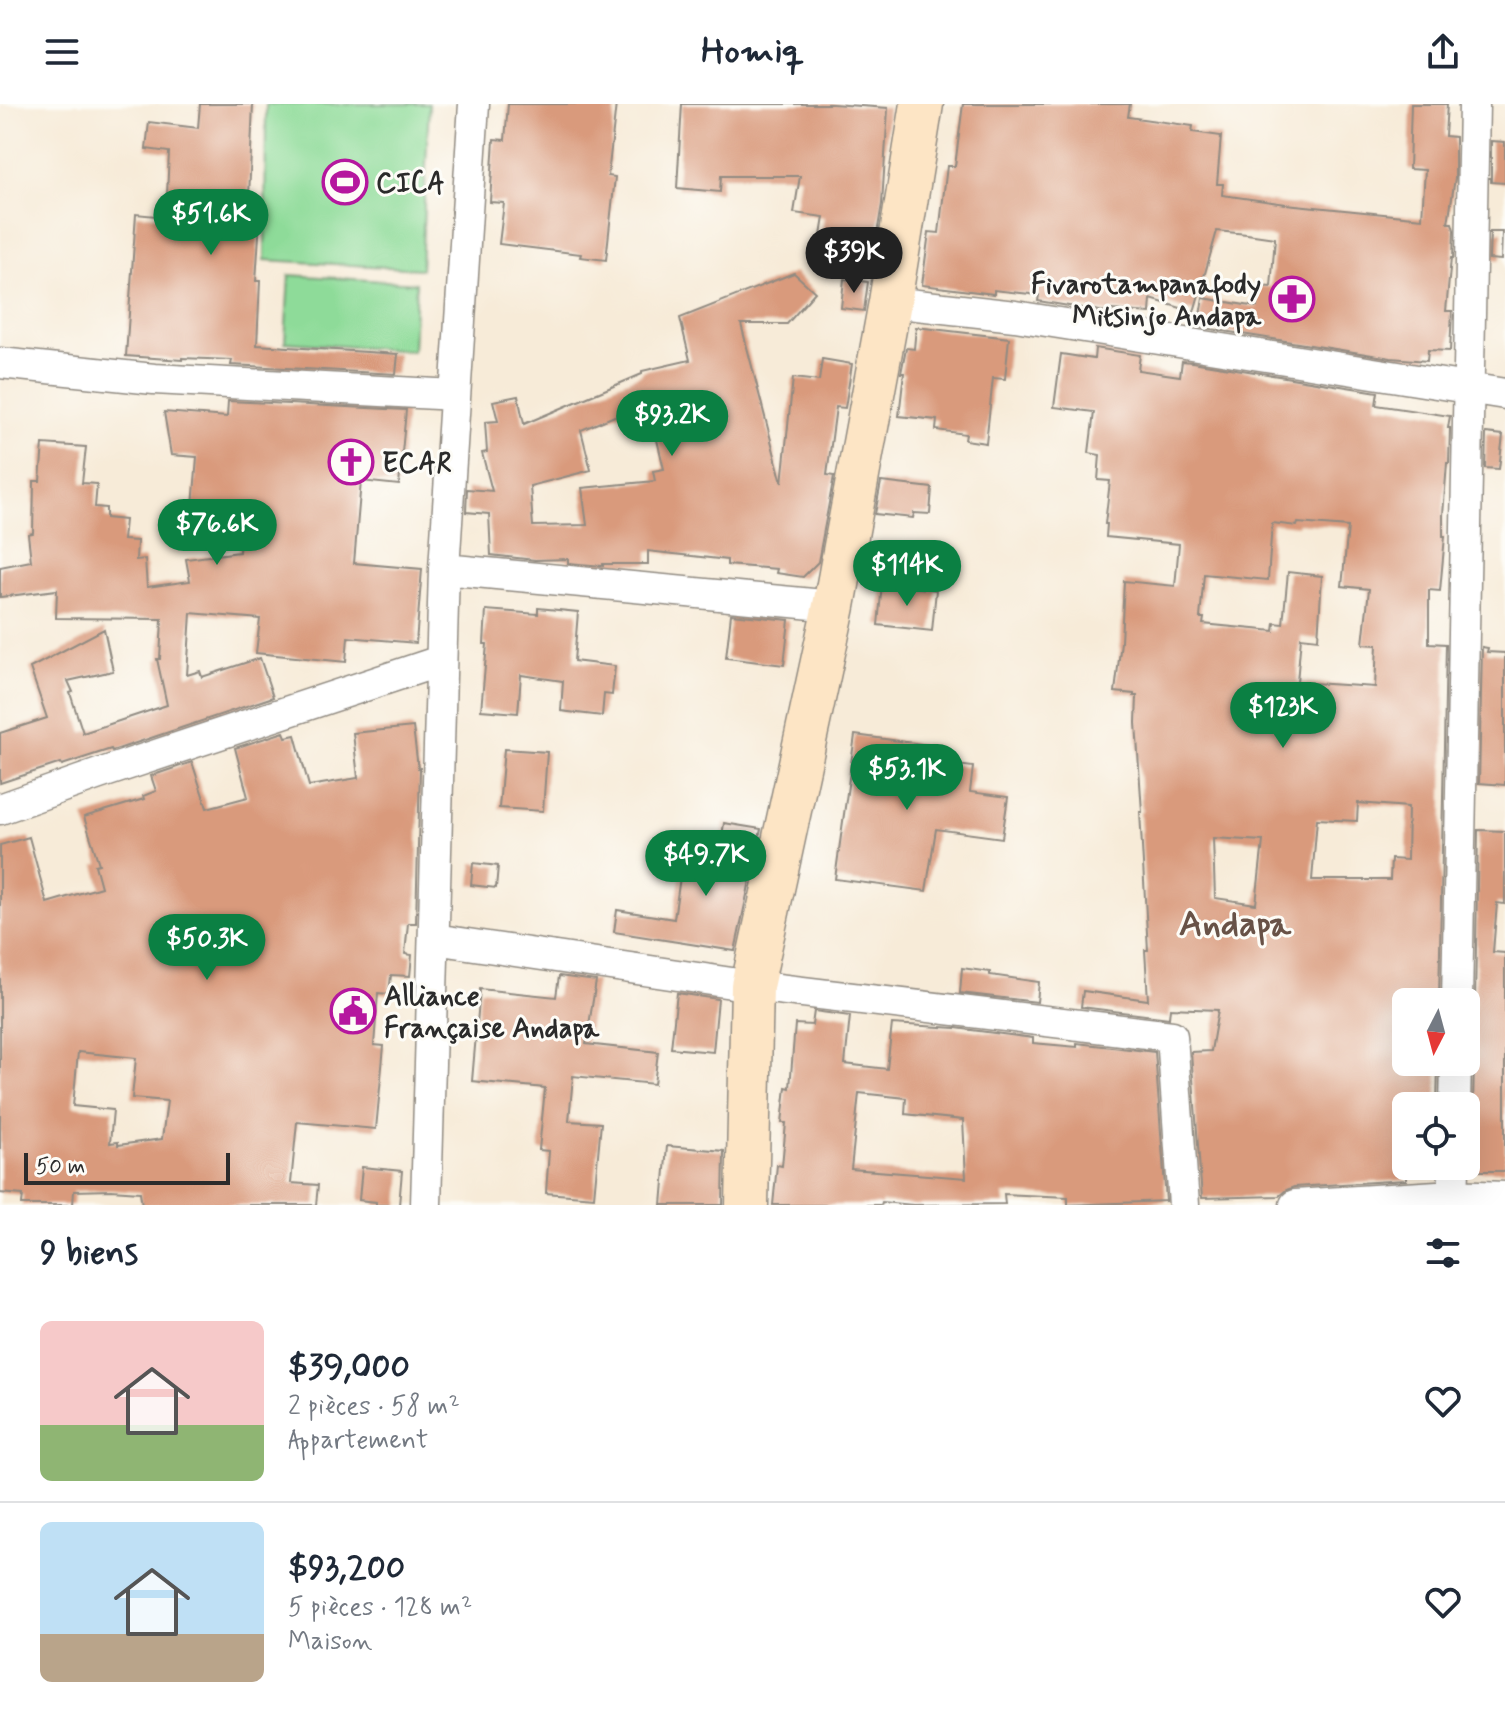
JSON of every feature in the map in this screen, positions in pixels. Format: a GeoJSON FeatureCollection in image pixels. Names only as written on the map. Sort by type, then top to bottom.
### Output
{"type":"FeatureCollection","features":[{"type":"Feature","properties":{"kind":"street"},"geometry":{"type":"LineString","coordinates":[[426,1205],[444,569],[474,104]]}},
{"type":"Feature","properties":{"kind":"street"},"geometry":{"type":"LineString","coordinates":[[747,1205],[752,986],[834,606],[890,302],[922,104]]}},
{"type":"Feature","properties":{"kind":"street"},"geometry":{"type":"LineString","coordinates":[[1457,988],[1474,104]]}},
{"type":"Feature","properties":{"kind":"street"},"geometry":{"type":"LineString","coordinates":[[890,302],[1015,316],[1505,394]]}},
{"type":"Feature","properties":{"kind":"street"},"geometry":{"type":"LineString","coordinates":[[0,363],[154,379],[455,395]]}},
{"type":"Feature","properties":{"kind":"street"},"geometry":{"type":"LineString","coordinates":[[444,569],[834,606]]}},
{"type":"Feature","properties":{"kind":"street"},"geometry":{"type":"LineString","coordinates":[[0,809],[440,661]]}},
{"type":"Feature","properties":{"kind":"street"},"geometry":{"type":"LineString","coordinates":[[434,939],[752,986],[1172,1036],[1184,1205]]}},
{"type":"Feature","properties":{"kind":"street"},"geometry":{"type":"LineString","coordinates":[[1295,1205],[1454,1189],[1505,1197]]}},
{"type":"Feature","properties":{"kind":"green space","name":"CICA"},"geometry":{"type":"Polygon","coordinates":[[[266,104],[429,104],[421,269],[265,260],[266,104]]]}},
{"type":"Feature","properties":{"kind":"green space","name":"CICA"},"geometry":{"type":"Polygon","coordinates":[[[289,275],[416,283],[413,351],[285,342],[289,275]]]}},
{"type":"Feature","properties":{"kind":"building"},"geometry":{"type":"Polygon","coordinates":[[[200,104],[253,104],[248,220],[260,220],[256,281],[260,281],[257,345],[398,354],[396,374],[231,365],[232,360],[126,356],[136,214],[166,217],[169,152],[146,149],[149,122],[198,128],[200,104]]]}},
{"type":"Feature","properties":{"kind":"building"},"geometry":{"type":"Polygon","coordinates":[[[508,104],[616,104],[608,176],[615,177],[606,260],[499,244],[504,203],[490,202],[494,139],[505,140],[508,104]]]}},
{"type":"Feature","properties":{"kind":"building"},"geometry":{"type":"Polygon","coordinates":[[[682,104],[832,104],[888,108],[882,204],[876,240],[851,237],[849,246],[820,242],[824,217],[794,213],[800,176],[721,176],[720,192],[677,188],[682,104]]]}},
{"type":"Feature","properties":{"kind":"building"},"geometry":{"type":"Polygon","coordinates":[[[963,104],[1130,104],[1128,117],[1193,126],[1192,132],[1221,136],[1217,184],[1223,184],[1222,195],[1422,218],[1425,170],[1409,169],[1411,104],[1447,104],[1445,136],[1455,137],[1455,178],[1448,223],[1452,223],[1454,230],[1446,311],[1452,311],[1450,351],[1428,350],[1427,361],[1391,358],[1198,327],[1203,298],[1257,307],[1258,286],[1271,287],[1275,238],[1247,234],[1217,231],[1194,312],[1151,299],[1150,313],[1112,310],[1112,313],[1038,301],[1039,295],[994,290],[994,294],[922,285],[929,232],[939,233],[947,166],[955,166],[963,104]]]}},
{"type":"Feature","properties":{"kind":"building"},"geometry":{"type":"Polygon","coordinates":[[[1491,141],[1505,142],[1505,183],[1491,182],[1491,141]]]}},
{"type":"Feature","properties":{"kind":"building"},"geometry":{"type":"Polygon","coordinates":[[[1490,232],[1502,232],[1501,260],[1489,259],[1490,232]]]}},
{"type":"Feature","properties":{"kind":"building"},"geometry":{"type":"Polygon","coordinates":[[[794,273],[815,292],[787,324],[741,324],[782,483],[793,378],[819,381],[822,359],[852,364],[845,408],[836,407],[827,475],[834,476],[818,562],[803,577],[776,573],[777,569],[727,565],[727,560],[648,551],[648,564],[603,566],[568,563],[568,559],[535,560],[491,555],[489,514],[466,512],[467,489],[492,491],[482,453],[487,452],[485,422],[498,421],[493,401],[518,396],[524,424],[642,374],[642,371],[690,360],[680,318],[794,273]],[[648,402],[581,430],[591,470],[530,486],[533,526],[587,525],[582,488],[655,481],[653,471],[664,469],[648,402]]]}},
{"type":"Feature","properties":{"kind":"building"},"geometry":{"type":"Polygon","coordinates":[[[844,279],[868,282],[864,311],[841,308],[844,279]]]}},
{"type":"Feature","properties":{"kind":"building"},"geometry":{"type":"Polygon","coordinates":[[[916,327],[1009,338],[1005,379],[993,378],[986,443],[965,440],[966,434],[936,430],[937,420],[899,416],[904,373],[901,373],[906,348],[914,349],[916,327]]]}},
{"type":"Feature","properties":{"kind":"building"},"geometry":{"type":"Polygon","coordinates":[[[1095,348],[1140,355],[1138,370],[1180,376],[1182,361],[1192,362],[1378,392],[1376,405],[1450,416],[1440,591],[1429,590],[1429,643],[1446,644],[1439,988],[1392,988],[1392,1076],[1438,1076],[1437,1092],[1392,1092],[1392,1180],[1406,1180],[1294,1187],[1279,1196],[1202,1198],[1191,1052],[1211,1051],[1218,1010],[1170,1008],[1169,1018],[1081,1007],[1083,991],[1148,1000],[1137,696],[1115,692],[1124,581],[1175,586],[1179,544],[1106,537],[1110,481],[1098,480],[1100,455],[1089,453],[1094,412],[1054,407],[1061,354],[1094,359],[1095,348]],[[1272,523],[1268,580],[1204,574],[1200,618],[1204,618],[1203,624],[1274,631],[1275,623],[1283,624],[1288,572],[1322,576],[1318,639],[1301,637],[1297,682],[1375,687],[1377,645],[1363,644],[1369,589],[1342,586],[1348,527],[1298,523],[1297,526],[1272,523]],[[1358,803],[1357,821],[1317,819],[1312,880],[1390,880],[1391,859],[1407,860],[1408,807],[1358,803]],[[1213,838],[1215,898],[1256,904],[1263,841],[1213,838]]]}},
{"type":"Feature","properties":{"kind":"building"},"geometry":{"type":"Polygon","coordinates":[[[228,401],[406,410],[399,485],[361,481],[354,563],[422,569],[416,643],[348,637],[346,662],[256,653],[260,619],[191,613],[187,675],[200,671],[202,677],[260,658],[273,697],[112,751],[61,763],[0,783],[0,733],[47,718],[30,668],[104,629],[113,671],[68,681],[83,733],[167,705],[157,659],[160,659],[162,619],[56,618],[57,590],[0,597],[0,567],[31,561],[28,534],[33,533],[34,481],[40,481],[43,444],[86,447],[82,483],[97,484],[95,507],[106,508],[106,518],[125,520],[123,540],[137,541],[136,560],[145,559],[147,587],[190,581],[186,559],[239,552],[242,510],[193,507],[197,457],[171,455],[164,412],[227,417],[228,401]]]}},
{"type":"Feature","properties":{"kind":"building"},"geometry":{"type":"Polygon","coordinates":[[[1486,433],[1503,435],[1499,469],[1485,468],[1486,433]]]}},
{"type":"Feature","properties":{"kind":"building"},"geometry":{"type":"Polygon","coordinates":[[[881,482],[932,488],[930,514],[914,513],[913,518],[875,514],[881,482]]]}},
{"type":"Feature","properties":{"kind":"building"},"geometry":{"type":"Polygon","coordinates":[[[882,584],[936,590],[932,631],[878,625],[882,584]]]}},
{"type":"Feature","properties":{"kind":"building"},"geometry":{"type":"Polygon","coordinates":[[[538,608],[578,612],[574,661],[615,666],[612,695],[604,694],[602,716],[561,711],[563,681],[521,675],[518,713],[481,710],[487,644],[484,644],[486,610],[538,614],[538,608]]]}},
{"type":"Feature","properties":{"kind":"building"},"geometry":{"type":"Polygon","coordinates":[[[731,614],[789,620],[784,665],[726,658],[731,614]]]}},
{"type":"Feature","properties":{"kind":"building"},"geometry":{"type":"Polygon","coordinates":[[[1482,647],[1488,648],[1487,652],[1505,653],[1505,785],[1479,783],[1482,647]]]}},
{"type":"Feature","properties":{"kind":"building"},"geometry":{"type":"Polygon","coordinates":[[[413,727],[420,768],[416,923],[408,923],[405,954],[412,955],[410,976],[391,975],[389,994],[378,993],[374,1045],[384,1046],[376,1129],[297,1122],[291,1183],[318,1185],[316,1205],[142,1205],[140,1192],[111,1190],[74,1191],[73,1205],[22,1205],[23,1195],[0,1193],[0,845],[29,837],[47,903],[101,887],[95,865],[99,864],[84,817],[144,799],[143,796],[156,791],[151,776],[192,762],[207,808],[248,797],[235,748],[284,732],[286,737],[295,735],[309,786],[358,778],[353,733],[413,727]],[[78,1052],[73,1106],[113,1110],[110,1143],[118,1142],[118,1145],[162,1139],[167,1101],[132,1098],[136,1058],[78,1052]]]}},
{"type":"Feature","properties":{"kind":"building"},"geometry":{"type":"Polygon","coordinates":[[[855,735],[937,746],[935,762],[973,767],[970,792],[1008,797],[1002,838],[936,829],[926,891],[835,879],[855,735]]]}},
{"type":"Feature","properties":{"kind":"building"},"geometry":{"type":"Polygon","coordinates":[[[504,749],[547,752],[543,811],[499,808],[504,749]]]}},
{"type":"Feature","properties":{"kind":"building"},"geometry":{"type":"Polygon","coordinates":[[[724,823],[761,829],[735,951],[614,932],[617,910],[674,919],[681,870],[712,875],[715,855],[719,856],[724,823]]]}},
{"type":"Feature","properties":{"kind":"building"},"geometry":{"type":"Polygon","coordinates":[[[1478,830],[1505,831],[1505,904],[1497,903],[1493,952],[1505,953],[1505,1171],[1480,1171],[1480,1092],[1473,1092],[1474,1076],[1480,1076],[1480,988],[1475,988],[1478,830]]]}},
{"type":"Feature","properties":{"kind":"building"},"geometry":{"type":"Polygon","coordinates":[[[473,863],[498,866],[496,888],[471,885],[473,863]]]}},
{"type":"Feature","properties":{"kind":"building"},"geometry":{"type":"Polygon","coordinates":[[[962,968],[1039,982],[1037,1002],[960,993],[962,968]]]}},
{"type":"Feature","properties":{"kind":"building"},"geometry":{"type":"Polygon","coordinates":[[[559,976],[596,981],[586,1044],[658,1052],[654,1084],[573,1076],[569,1121],[601,1123],[594,1197],[546,1193],[549,1151],[539,1150],[545,1088],[472,1081],[480,989],[556,997],[559,976]]]}},
{"type":"Feature","properties":{"kind":"building"},"geometry":{"type":"Polygon","coordinates":[[[677,993],[718,999],[713,1052],[671,1048],[677,993]]]}},
{"type":"Feature","properties":{"kind":"building"},"geometry":{"type":"Polygon","coordinates":[[[814,1011],[850,1016],[845,1064],[887,1069],[892,1024],[1033,1038],[1033,1043],[1077,1047],[1077,1043],[1155,1052],[1166,1201],[1068,1205],[1068,1197],[1004,1194],[1005,1204],[913,1205],[882,1202],[881,1205],[773,1205],[777,1165],[782,1166],[786,1123],[782,1123],[786,1087],[790,1088],[795,1024],[812,1025],[814,1011]],[[859,1093],[851,1169],[966,1178],[963,1120],[905,1114],[906,1098],[859,1093]]]}},
{"type":"Feature","properties":{"kind":"building"},"geometry":{"type":"Polygon","coordinates":[[[667,1146],[724,1151],[723,1205],[662,1205],[667,1146]]]}},
{"type":"Feature","properties":{"kind":"building"},"geometry":{"type":"Polygon","coordinates":[[[362,1167],[402,1171],[399,1205],[376,1205],[376,1202],[359,1200],[362,1167]]]}},
{"type":"Feature","properties":{"kind":"place","name":"CICA"},"geometry":{"type":"Point","coordinates":[345,182]}},
{"type":"Feature","properties":{"kind":"place","name":"Fivarotampanafody Mitsinjo Andapa"},"geometry":{"type":"Point","coordinates":[1292,299]}},
{"type":"Feature","properties":{"kind":"place","name":"ECAR"},"geometry":{"type":"Point","coordinates":[351,462]}},
{"type":"Feature","properties":{"kind":"place","name":"Alliance Française Andapa"},"geometry":{"type":"Point","coordinates":[353,1011]}},
{"type":"Feature","properties":{"kind":"district","name":"Andapa"},"geometry":{"type":"Point","coordinates":[1235,922]}}]}
